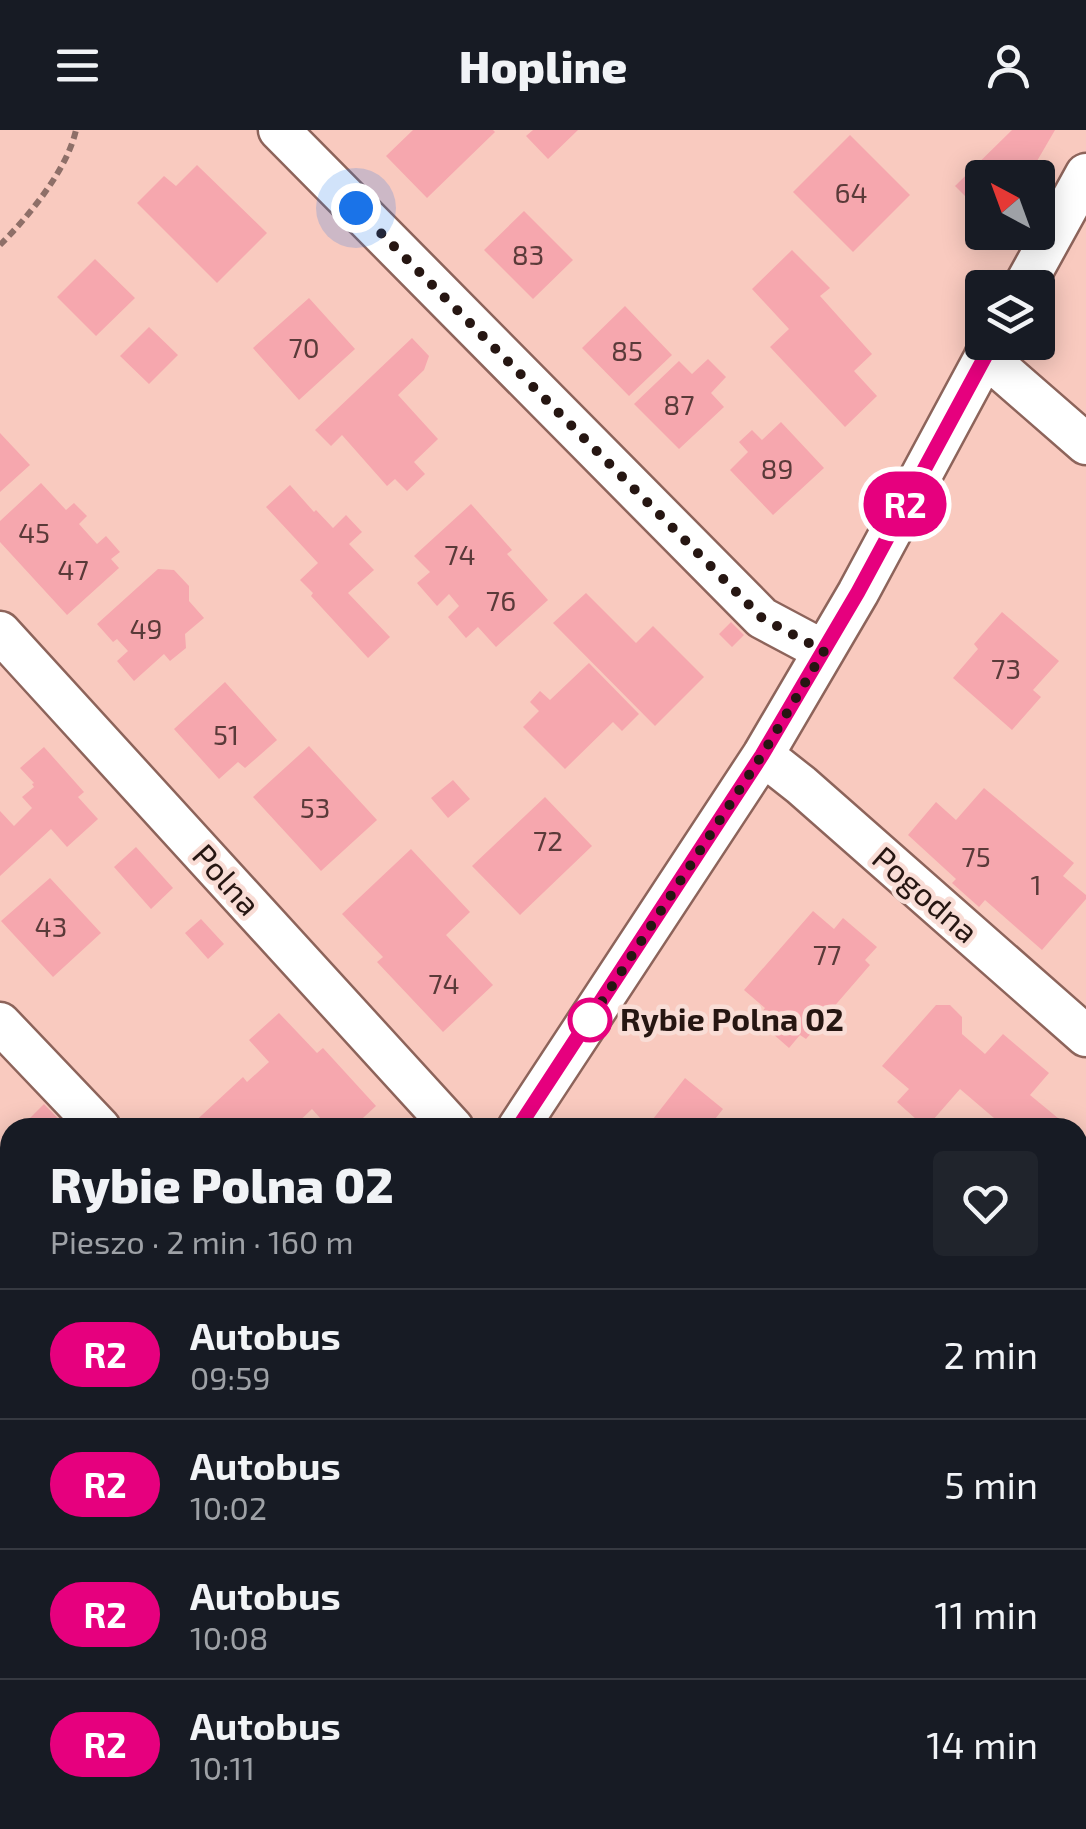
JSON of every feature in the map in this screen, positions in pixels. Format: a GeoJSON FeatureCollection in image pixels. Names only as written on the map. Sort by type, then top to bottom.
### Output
{"type":"FeatureCollection","features":[{"type":"Feature","properties":{"kind":"street"},"geometry":{"type":"LineString","coordinates":[[279,130],[762,618],[824,651]]}},
{"type":"Feature","properties":{"kind":"street"},"geometry":{"type":"LineString","coordinates":[[1033,270],[1086,174]]}},
{"type":"Feature","properties":{"kind":"street"},"geometry":{"type":"LineString","coordinates":[[535,1118],[824,651],[983,360]]}},
{"type":"Feature","properties":{"kind":"street"},"geometry":{"type":"LineString","coordinates":[[1000,360],[1086,444]]}},
{"type":"Feature","properties":{"kind":"street","name":"Polna"},"geometry":{"type":"LineString","coordinates":[[0,632],[444,1118]]}},
{"type":"Feature","properties":{"kind":"street","name":"Pogodna"},"geometry":{"type":"LineString","coordinates":[[762,755],[1086,1036]]}},
{"type":"Feature","properties":{"kind":"street"},"geometry":{"type":"LineString","coordinates":[[0,1023],[90,1118]]}},
{"type":"Feature","properties":{"kind":"path"},"geometry":{"type":"LineString","coordinates":[[0,245],[16,229],[61,165],[76,130]]}},
{"type":"Feature","properties":{"kind":"building"},"geometry":{"type":"Polygon","coordinates":[[[413,130],[495,132],[427,198],[386,156],[413,130]]]}},
{"type":"Feature","properties":{"kind":"building"},"geometry":{"type":"Polygon","coordinates":[[[533,130],[578,130],[548,159],[526,136],[533,130]]]}},
{"type":"Feature","properties":{"kind":"building"},"geometry":{"type":"Polygon","coordinates":[[[1012,130],[1055,130],[1038,160],[981,160],[1012,130]]]}},
{"type":"Feature","properties":{"kind":"building"},"geometry":{"type":"Polygon","coordinates":[[[850,135],[910,195],[853,252],[793,192],[850,135]]]}},
{"type":"Feature","properties":{"kind":"building"},"geometry":{"type":"Polygon","coordinates":[[[197,165],[267,233],[217,283],[137,203],[164,176],[176,186],[197,165]]]}},
{"type":"Feature","properties":{"kind":"building"},"geometry":{"type":"Polygon","coordinates":[[[965,176],[965,196],[955,186],[965,176]]]}},
{"type":"Feature","properties":{"kind":"building"},"geometry":{"type":"Polygon","coordinates":[[[524,211],[573,260],[533,299],[484,250],[524,211]]]}},
{"type":"Feature","properties":{"kind":"building"},"geometry":{"type":"Polygon","coordinates":[[[792,250],[830,288],[820,296],[872,354],[854,371],[877,396],[845,427],[770,347],[789,329],[752,289],[792,250]]]}},
{"type":"Feature","properties":{"kind":"building"},"geometry":{"type":"Polygon","coordinates":[[[95,259],[135,298],[96,336],[57,297],[95,259]]]}},
{"type":"Feature","properties":{"kind":"building"},"geometry":{"type":"Polygon","coordinates":[[[309,298],[355,349],[299,400],[253,348],[309,298]]]}},
{"type":"Feature","properties":{"kind":"building"},"geometry":{"type":"Polygon","coordinates":[[[625,306],[672,355],[629,396],[582,348],[625,306]]]}},
{"type":"Feature","properties":{"kind":"building"},"geometry":{"type":"Polygon","coordinates":[[[149,327],[178,355],[149,384],[120,356],[149,327]]]}},
{"type":"Feature","properties":{"kind":"building"},"geometry":{"type":"Polygon","coordinates":[[[412,338],[429,356],[424,370],[398,395],[438,439],[414,462],[425,474],[407,491],[395,479],[387,486],[342,435],[331,446],[315,430],[412,338]]]}},
{"type":"Feature","properties":{"kind":"building"},"geometry":{"type":"Polygon","coordinates":[[[708,359],[726,377],[711,393],[724,407],[679,449],[634,404],[679,361],[692,374],[708,359]]]}},
{"type":"Feature","properties":{"kind":"building"},"geometry":{"type":"Polygon","coordinates":[[[781,422],[824,468],[773,515],[730,470],[748,452],[739,442],[752,430],[762,440],[781,422]]]}},
{"type":"Feature","properties":{"kind":"building"},"geometry":{"type":"Polygon","coordinates":[[[0,433],[30,465],[0,492],[0,433]]]}},
{"type":"Feature","properties":{"kind":"building"},"geometry":{"type":"Polygon","coordinates":[[[41,483],[66,510],[74,503],[87,516],[79,524],[97,544],[106,536],[120,552],[111,559],[119,568],[67,615],[0,542],[0,521],[41,483]]]}},
{"type":"Feature","properties":{"kind":"building"},"geometry":{"type":"Polygon","coordinates":[[[290,485],[333,528],[346,515],[362,532],[349,544],[374,570],[348,593],[390,637],[368,658],[300,580],[318,563],[266,507],[290,485]]]}},
{"type":"Feature","properties":{"kind":"building"},"geometry":{"type":"Polygon","coordinates":[[[471,504],[512,550],[507,554],[548,600],[496,647],[478,627],[466,638],[448,617],[459,606],[449,594],[437,606],[417,583],[430,572],[414,556],[471,504]]]}},
{"type":"Feature","properties":{"kind":"building"},"geometry":{"type":"Polygon","coordinates":[[[158,569],[174,570],[189,586],[189,601],[204,618],[185,634],[186,648],[170,661],[164,654],[134,681],[117,661],[128,651],[117,639],[113,642],[97,624],[158,569]]]}},
{"type":"Feature","properties":{"kind":"building"},"geometry":{"type":"Polygon","coordinates":[[[586,593],[636,643],[653,626],[704,677],[655,726],[553,623],[586,593]]]}},
{"type":"Feature","properties":{"kind":"building"},"geometry":{"type":"Polygon","coordinates":[[[1002,612],[1059,661],[1033,690],[1041,697],[1012,730],[953,678],[978,649],[974,644],[1002,612]]]}},
{"type":"Feature","properties":{"kind":"building"},"geometry":{"type":"Polygon","coordinates":[[[731,622],[744,635],[732,647],[719,634],[731,622]]]}},
{"type":"Feature","properties":{"kind":"building"},"geometry":{"type":"Polygon","coordinates":[[[589,663],[639,714],[622,731],[613,722],[565,769],[523,727],[539,711],[530,702],[540,691],[550,700],[589,663]]]}},
{"type":"Feature","properties":{"kind":"building"},"geometry":{"type":"Polygon","coordinates":[[[225,682],[277,740],[245,768],[238,762],[219,779],[174,729],[225,682]]]}},
{"type":"Feature","properties":{"kind":"building"},"geometry":{"type":"Polygon","coordinates":[[[309,746],[377,820],[321,871],[253,797],[309,746]]]}},
{"type":"Feature","properties":{"kind":"building"},"geometry":{"type":"Polygon","coordinates":[[[44,747],[84,792],[78,797],[98,819],[67,847],[51,829],[0,876],[0,811],[14,826],[32,808],[22,797],[34,783],[20,768],[44,747]]]}},
{"type":"Feature","properties":{"kind":"building"},"geometry":{"type":"Polygon","coordinates":[[[453,780],[470,799],[448,818],[431,798],[453,780]]]}},
{"type":"Feature","properties":{"kind":"building"},"geometry":{"type":"Polygon","coordinates":[[[984,788],[1074,863],[1063,876],[1086,895],[1042,950],[985,900],[979,907],[952,883],[956,879],[908,835],[936,802],[956,820],[984,788]]]}},
{"type":"Feature","properties":{"kind":"building"},"geometry":{"type":"Polygon","coordinates":[[[545,797],[592,846],[520,915],[472,866],[545,797]]]}},
{"type":"Feature","properties":{"kind":"building"},"geometry":{"type":"Polygon","coordinates":[[[136,847],[173,888],[151,909],[114,867],[136,847]]]}},
{"type":"Feature","properties":{"kind":"building"},"geometry":{"type":"Polygon","coordinates":[[[411,849],[470,912],[446,935],[493,985],[443,1032],[377,962],[383,957],[342,914],[411,849]]]}},
{"type":"Feature","properties":{"kind":"building"},"geometry":{"type":"Polygon","coordinates":[[[50,878],[101,933],[53,977],[1,921],[50,878]]]}},
{"type":"Feature","properties":{"kind":"building"},"geometry":{"type":"Polygon","coordinates":[[[813,911],[834,929],[843,918],[877,947],[865,960],[870,965],[806,1039],[800,1035],[789,1048],[756,1019],[765,1008],[744,990],[813,911]]]}},
{"type":"Feature","properties":{"kind":"building"},"geometry":{"type":"Polygon","coordinates":[[[201,919],[224,944],[208,959],[185,933],[201,919]]]}},
{"type":"Feature","properties":{"kind":"building"},"geometry":{"type":"Polygon","coordinates":[[[936,1005],[950,1005],[962,1017],[962,1034],[985,1054],[1003,1034],[1049,1073],[1030,1095],[1058,1118],[994,1118],[960,1089],[935,1118],[915,1118],[897,1102],[909,1089],[882,1066],[936,1005]]]}},
{"type":"Feature","properties":{"kind":"building"},"geometry":{"type":"Polygon","coordinates":[[[279,1013],[317,1053],[323,1048],[376,1106],[363,1118],[320,1118],[312,1109],[303,1118],[199,1118],[243,1077],[247,1082],[269,1062],[249,1040],[279,1013]]]}},
{"type":"Feature","properties":{"kind":"building"},"geometry":{"type":"Polygon","coordinates":[[[685,1078],[723,1109],[716,1118],[654,1118],[685,1078]]]}},
{"type":"Feature","properties":{"kind":"building"},"geometry":{"type":"Polygon","coordinates":[[[44,1104],[57,1118],[30,1118],[44,1104]]]}},
{"type":"Feature","properties":{"kind":"bus line","name":"R2"},"geometry":{"type":"LineString","coordinates":[[525,1118],[762,755],[858,592],[983,360]]}},
{"type":"Feature","properties":{"kind":"place","name":"Rybie Polna 02"},"geometry":{"type":"Point","coordinates":[590,1020]}},
{"type":"Feature","properties":{"kind":"route"},"geometry":{"type":"LineString","coordinates":[[356,208],[762,618],[824,651],[762,755],[590,1020]]}}]}
